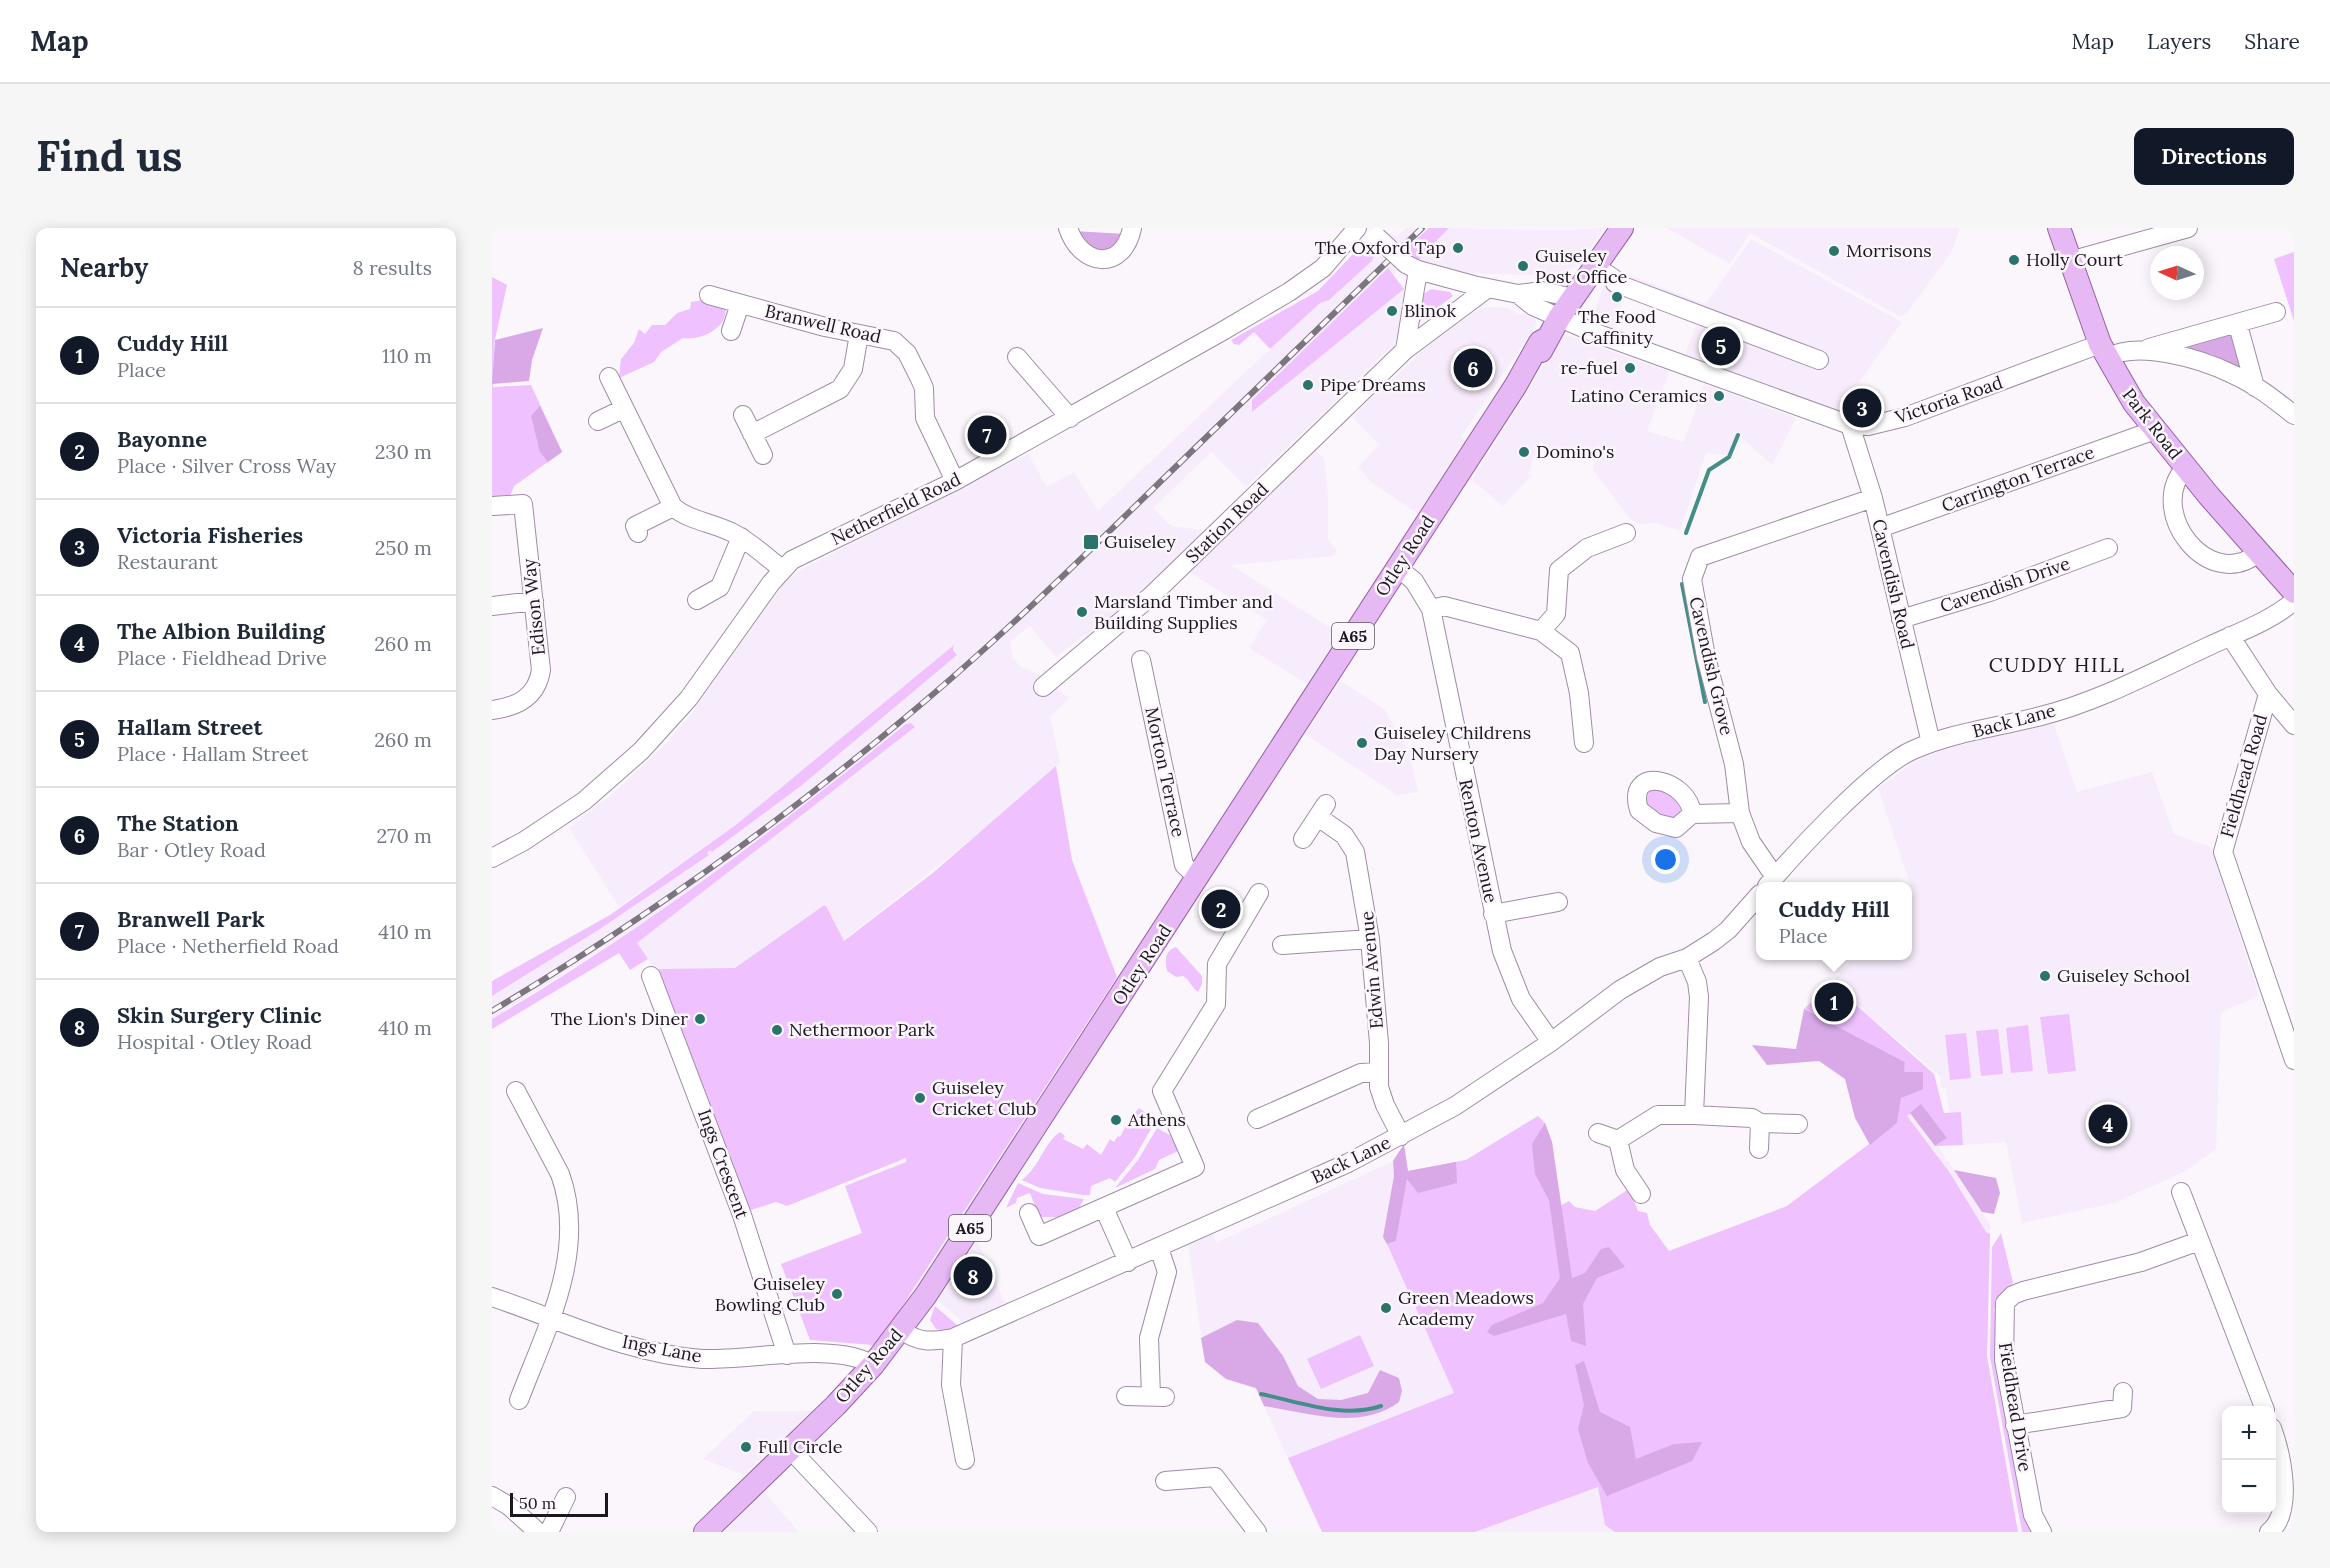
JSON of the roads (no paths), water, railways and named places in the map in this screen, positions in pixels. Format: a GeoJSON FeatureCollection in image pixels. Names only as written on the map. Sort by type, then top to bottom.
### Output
{"type":"FeatureCollection","features":[{"type":"Feature","properties":{"kind":"main road","name":"Otley Road"},"geometry":{"type":"LineString","coordinates":[[705,1532],[791,1450],[873,1365],[901,1330],[966,1236],[1532,360],[1538,356],[1559,318],[1573,298],[1604,272],[1622,228]]}},
{"type":"Feature","properties":{"kind":"main road","name":"Park Road"},"geometry":{"type":"LineString","coordinates":[[2059,228],[2103,351],[2134,403],[2294,592]]}},
{"type":"Feature","properties":{"kind":"street"},"geometry":{"type":"LineString","coordinates":[[1068,228],[1073,242],[1080,250],[1100,260],[1115,257],[1123,251],[1129,242],[1132,228]]}},
{"type":"Feature","properties":{"kind":"street","name":"Netherfield Road"},"geometry":{"type":"LineString","coordinates":[[492,858],[524,841],[584,801],[641,751],[690,698],[782,569],[801,554],[955,481],[1070,418],[1289,292],[1323,268],[1358,228]]}},
{"type":"Feature","properties":{"kind":"street"},"geometry":{"type":"LineString","coordinates":[[2070,261],[2188,228]]}},
{"type":"Feature","properties":{"kind":"street"},"geometry":{"type":"LineString","coordinates":[[1373,233],[1412,267],[1518,294],[1532,290],[1563,293],[1573,298]]}},
{"type":"Feature","properties":{"kind":"street"},"geometry":{"type":"LineString","coordinates":[[1405,350],[1412,267]]}},
{"type":"Feature","properties":{"kind":"street"},"geometry":{"type":"LineString","coordinates":[[1604,272],[1694,304]]}},
{"type":"Feature","properties":{"kind":"street"},"geometry":{"type":"LineString","coordinates":[[1604,272],[1615,283],[1820,360]]}},
{"type":"Feature","properties":{"kind":"street","name":"Station Road"},"geometry":{"type":"LineString","coordinates":[[1042,687],[1151,596],[1405,350],[1488,288]]}},
{"type":"Feature","properties":{"kind":"street","name":"Victoria Road"},"geometry":{"type":"LineString","coordinates":[[1518,294],[1533,306],[1559,318],[1850,425],[1868,426],[1905,417],[2103,351],[2139,351],[2238,325],[2276,312]]}},
{"type":"Feature","properties":{"kind":"street","name":"Branwell Road"},"geometry":{"type":"LineString","coordinates":[[709,295],[894,341],[907,353],[924,388],[927,424],[955,481]]}},
{"type":"Feature","properties":{"kind":"street","name":"Branwell Road"},"geometry":{"type":"LineString","coordinates":[[731,331],[740,304]]}},
{"type":"Feature","properties":{"kind":"street"},"geometry":{"type":"LineString","coordinates":[[2238,325],[2255,387]]}},
{"type":"Feature","properties":{"kind":"street"},"geometry":{"type":"LineString","coordinates":[[752,434],[840,389],[853,369],[859,334]]}},
{"type":"Feature","properties":{"kind":"street"},"geometry":{"type":"LineString","coordinates":[[2139,351],[2209,364],[2255,387],[2294,415]]}},
{"type":"Feature","properties":{"kind":"street"},"geometry":{"type":"LineString","coordinates":[[1017,357],[1070,418]]}},
{"type":"Feature","properties":{"kind":"street"},"geometry":{"type":"LineString","coordinates":[[609,377],[674,507],[681,513],[741,537],[782,569]]}},
{"type":"Feature","properties":{"kind":"street"},"geometry":{"type":"LineString","coordinates":[[598,421],[623,409]]}},
{"type":"Feature","properties":{"kind":"street"},"geometry":{"type":"LineString","coordinates":[[743,415],[763,455]]}},
{"type":"Feature","properties":{"kind":"street","name":"Cavendish Road"},"geometry":{"type":"LineString","coordinates":[[1850,425],[1873,498],[1931,743]]}},
{"type":"Feature","properties":{"kind":"street","name":"Carrington Terrace"},"geometry":{"type":"LineString","coordinates":[[1880,528],[2155,430]]}},
{"type":"Feature","properties":{"kind":"street"},"geometry":{"type":"LineString","coordinates":[[2186,467],[2176,486],[2173,509],[2179,530],[2188,545],[2205,558],[2227,563],[2251,559],[2259,552]]}},
{"type":"Feature","properties":{"kind":"street","name":"Cavendish Grove"},"geometry":{"type":"LineString","coordinates":[[1771,882],[1751,842],[1740,813],[1734,764],[1707,657],[1692,579],[1700,556],[1873,498]]}},
{"type":"Feature","properties":{"kind":"street","name":"Edison Way"},"geometry":{"type":"LineString","coordinates":[[492,710],[516,705],[530,694],[539,679],[540,661],[523,504],[493,506]]}},
{"type":"Feature","properties":{"kind":"street"},"geometry":{"type":"LineString","coordinates":[[638,533],[635,526],[674,507]]}},
{"type":"Feature","properties":{"kind":"street"},"geometry":{"type":"LineString","coordinates":[[1541,631],[1556,614],[1559,570],[1587,548],[1626,533]]}},
{"type":"Feature","properties":{"kind":"street"},"geometry":{"type":"LineString","coordinates":[[697,600],[720,587],[741,537]]}},
{"type":"Feature","properties":{"kind":"street","name":"Cavendish Drive"},"geometry":{"type":"LineString","coordinates":[[1901,619],[1990,592],[2108,548]]}},
{"type":"Feature","properties":{"kind":"street","name":"Renton Avenue"},"geometry":{"type":"LineString","coordinates":[[1398,568],[1414,581],[1431,609],[1502,951],[1514,986],[1551,1042]]}},
{"type":"Feature","properties":{"kind":"street"},"geometry":{"type":"LineString","coordinates":[[492,606],[534,601]]}},
{"type":"Feature","properties":{"kind":"street","name":"Back Lane"},"geometry":{"type":"LineString","coordinates":[[1771,882],[1886,768],[1912,750],[1931,743],[2044,715],[2106,694],[2230,636],[2294,601]]}},
{"type":"Feature","properties":{"kind":"street"},"geometry":{"type":"LineString","coordinates":[[1431,609],[1444,606],[1541,631],[1570,652],[1579,693],[1584,743]]}},
{"type":"Feature","properties":{"kind":"street","name":"Fieldhead Road"},"geometry":{"type":"LineString","coordinates":[[2230,636],[2268,694],[2223,852],[2294,1060]]}},
{"type":"Feature","properties":{"kind":"street","name":"Morton Terrace"},"geometry":{"type":"LineString","coordinates":[[1141,660],[1184,865],[1198,878]]}},
{"type":"Feature","properties":{"kind":"street"},"geometry":{"type":"LineString","coordinates":[[2268,694],[2294,725]]}},
{"type":"Feature","properties":{"kind":"street","name":"Edwin Avenue"},"geometry":{"type":"LineString","coordinates":[[1303,838],[1322,810],[1344,835],[1355,852],[1370,939],[1381,1096],[1401,1136]]}},
{"type":"Feature","properties":{"kind":"street"},"geometry":{"type":"LineString","coordinates":[[1692,814],[1740,813]]}},
{"type":"Feature","properties":{"kind":"street"},"geometry":{"type":"LineString","coordinates":[[1029,1213],[1039,1236],[1195,1167],[1162,1091],[1216,1004],[1217,964],[1259,893]]}},
{"type":"Feature","properties":{"kind":"street","name":"Back Lane"},"geometry":{"type":"LineString","coordinates":[[901,1330],[913,1339],[927,1342],[953,1338],[1128,1262],[1401,1136],[1464,1101],[1551,1042],[1620,990],[1660,968],[1687,958],[1728,930],[1756,899]]}},
{"type":"Feature","properties":{"kind":"street","name":"Renton Avenue"},"geometry":{"type":"LineString","coordinates":[[1493,914],[1558,902]]}},
{"type":"Feature","properties":{"kind":"street"},"geometry":{"type":"LineString","coordinates":[[1282,945],[1370,939]]}},
{"type":"Feature","properties":{"kind":"street"},"geometry":{"type":"LineString","coordinates":[[1687,958],[1697,982],[1699,997],[1694,1115]]}},
{"type":"Feature","properties":{"kind":"street","name":"Ings Crescent"},"geometry":{"type":"LineString","coordinates":[[651,976],[740,1208],[787,1355]]}},
{"type":"Feature","properties":{"kind":"street"},"geometry":{"type":"LineString","coordinates":[[1257,1119],[1361,1073],[1378,1072]]}},
{"type":"Feature","properties":{"kind":"street"},"geometry":{"type":"LineString","coordinates":[[516,1091],[565,1188],[570,1231],[568,1260],[550,1318],[519,1400]]}},
{"type":"Feature","properties":{"kind":"street"},"geometry":{"type":"LineString","coordinates":[[1618,1140],[1658,1115],[1752,1118],[1760,1123],[1798,1124]]}},
{"type":"Feature","properties":{"kind":"street"},"geometry":{"type":"LineString","coordinates":[[1759,1149],[1760,1123]]}},
{"type":"Feature","properties":{"kind":"street"},"geometry":{"type":"LineString","coordinates":[[1598,1133],[1618,1140]]}},
{"type":"Feature","properties":{"kind":"street"},"geometry":{"type":"LineString","coordinates":[[1618,1140],[1625,1170],[1641,1194]]}},
{"type":"Feature","properties":{"kind":"street"},"geometry":{"type":"LineString","coordinates":[[2181,1192],[2263,1406]]}},
{"type":"Feature","properties":{"kind":"street"},"geometry":{"type":"LineString","coordinates":[[1104,1208],[1128,1262]]}},
{"type":"Feature","properties":{"kind":"street","name":"Fieldhead Drive"},"geometry":{"type":"LineString","coordinates":[[2042,1532],[2033,1515],[2004,1360],[2005,1303],[2013,1295],[2023,1291],[2141,1262],[2199,1241]]}},
{"type":"Feature","properties":{"kind":"street"},"geometry":{"type":"LineString","coordinates":[[1126,1396],[1158,1397],[1149,1338],[1167,1272],[1159,1248]]}},
{"type":"Feature","properties":{"kind":"street","name":"Ings Lane"},"geometry":{"type":"LineString","coordinates":[[492,1297],[633,1346],[683,1357],[704,1359],[787,1355],[858,1357],[873,1365]]}},
{"type":"Feature","properties":{"kind":"street"},"geometry":{"type":"LineString","coordinates":[[953,1338],[951,1385],[966,1459]]}},
{"type":"Feature","properties":{"kind":"street"},"geometry":{"type":"LineString","coordinates":[[2015,1425],[2122,1408],[2123,1392]]}},
{"type":"Feature","properties":{"kind":"street"},"geometry":{"type":"LineString","coordinates":[[2269,1532],[2282,1522],[2288,1496],[2281,1453],[2276,1440]]}},
{"type":"Feature","properties":{"kind":"street"},"geometry":{"type":"LineString","coordinates":[[791,1450],[868,1532]]}},
{"type":"Feature","properties":{"kind":"street"},"geometry":{"type":"LineString","coordinates":[[1165,1481],[1215,1477],[1235,1500],[1257,1532]]}},
{"type":"Feature","properties":{"kind":"street"},"geometry":{"type":"LineString","coordinates":[[492,1496],[509,1506],[538,1532]]}},
{"type":"Feature","properties":{"kind":"street"},"geometry":{"type":"LineString","coordinates":[[549,1532],[566,1497]]}},
{"type":"Feature","properties":{"kind":"waterway"},"geometry":{"type":"LineString","coordinates":[[1686,533],[1709,470],[1729,457],[1738,435]]}},
{"type":"Feature","properties":{"kind":"waterway"},"geometry":{"type":"LineString","coordinates":[[1682,584],[1705,702]]}},
{"type":"Feature","properties":{"kind":"waterway"},"geometry":{"type":"LineString","coordinates":[[1261,1394],[1337,1410],[1367,1410],[1381,1406]]}},
{"type":"Feature","properties":{"kind":"railway"},"geometry":{"type":"LineString","coordinates":[[492,1011],[600,944],[705,872],[807,797],[906,717],[971,661],[1065,574],[1422,228]]}},
{"type":"Feature","properties":{"kind":"place","name":"The Oxford Tap"},"geometry":{"type":"Point","coordinates":[1458,248]}},
{"type":"Feature","properties":{"kind":"place","name":"Morrisons"},"geometry":{"type":"Point","coordinates":[1834,251]}},
{"type":"Feature","properties":{"kind":"place","name":"Holly Court"},"geometry":{"type":"Point","coordinates":[2014,260]}},
{"type":"Feature","properties":{"kind":"place","name":"Guiseley Post Office"},"geometry":{"type":"Point","coordinates":[1523,266]}},
{"type":"Feature","properties":{"kind":"place","name":"The Food Caffinity"},"geometry":{"type":"Point","coordinates":[1617,297]}},
{"type":"Feature","properties":{"kind":"place","name":"Blinok"},"geometry":{"type":"Point","coordinates":[1392,311]}},
{"type":"Feature","properties":{"kind":"place","name":"Hallam Street"},"geometry":{"type":"Point","coordinates":[1721,346]}},
{"type":"Feature","properties":{"kind":"place","name":"The Station"},"geometry":{"type":"Point","coordinates":[1473,368]}},
{"type":"Feature","properties":{"kind":"place","name":"re-fuel"},"geometry":{"type":"Point","coordinates":[1630,368]}},
{"type":"Feature","properties":{"kind":"place","name":"Pipe Dreams"},"geometry":{"type":"Point","coordinates":[1308,385]}},
{"type":"Feature","properties":{"kind":"place","name":"Latino Ceramics"},"geometry":{"type":"Point","coordinates":[1719,396]}},
{"type":"Feature","properties":{"kind":"place","name":"Victoria Fisheries"},"geometry":{"type":"Point","coordinates":[1862,408]}},
{"type":"Feature","properties":{"kind":"place","name":"Branwell Park"},"geometry":{"type":"Point","coordinates":[987,435]}},
{"type":"Feature","properties":{"kind":"place","name":"Domino's"},"geometry":{"type":"Point","coordinates":[1524,452]}},
{"type":"Feature","properties":{"kind":"place","name":"Guiseley"},"geometry":{"type":"Point","coordinates":[1091,542]}},
{"type":"Feature","properties":{"kind":"place","name":"Marsland Timber and Building Supplies"},"geometry":{"type":"Point","coordinates":[1082,612]}},
{"type":"Feature","properties":{"kind":"place","name":"Guiseley Childrens Day Nursery"},"geometry":{"type":"Point","coordinates":[1362,743]}},
{"type":"Feature","properties":{"kind":"place","name":"Bayonne"},"geometry":{"type":"Point","coordinates":[1221,909]}},
{"type":"Feature","properties":{"kind":"place","name":"Guiseley School"},"geometry":{"type":"Point","coordinates":[2045,976]}},
{"type":"Feature","properties":{"kind":"place","name":"Cuddy Hill"},"geometry":{"type":"Point","coordinates":[1834,1002]}},
{"type":"Feature","properties":{"kind":"place","name":"The Lion's Diner"},"geometry":{"type":"Point","coordinates":[700,1019]}},
{"type":"Feature","properties":{"kind":"place","name":"Nethermoor Park"},"geometry":{"type":"Point","coordinates":[777,1030]}},
{"type":"Feature","properties":{"kind":"place","name":"Guiseley Cricket Club"},"geometry":{"type":"Point","coordinates":[920,1098]}},
{"type":"Feature","properties":{"kind":"place","name":"Athens"},"geometry":{"type":"Point","coordinates":[1116,1120]}},
{"type":"Feature","properties":{"kind":"place","name":"The Albion Building"},"geometry":{"type":"Point","coordinates":[2108,1124]}},
{"type":"Feature","properties":{"kind":"place","name":"Skin Surgery Clinic"},"geometry":{"type":"Point","coordinates":[973,1276]}},
{"type":"Feature","properties":{"kind":"place","name":"Guiseley Bowling Club"},"geometry":{"type":"Point","coordinates":[837,1294]}},
{"type":"Feature","properties":{"kind":"place","name":"Green Meadows Academy"},"geometry":{"type":"Point","coordinates":[1386,1308]}},
{"type":"Feature","properties":{"kind":"place","name":"Full Circle"},"geometry":{"type":"Point","coordinates":[746,1447]}},
{"type":"Feature","properties":{"kind":"district","name":"CUDDY HILL"},"geometry":{"type":"Point","coordinates":[2057,665]}}]}
